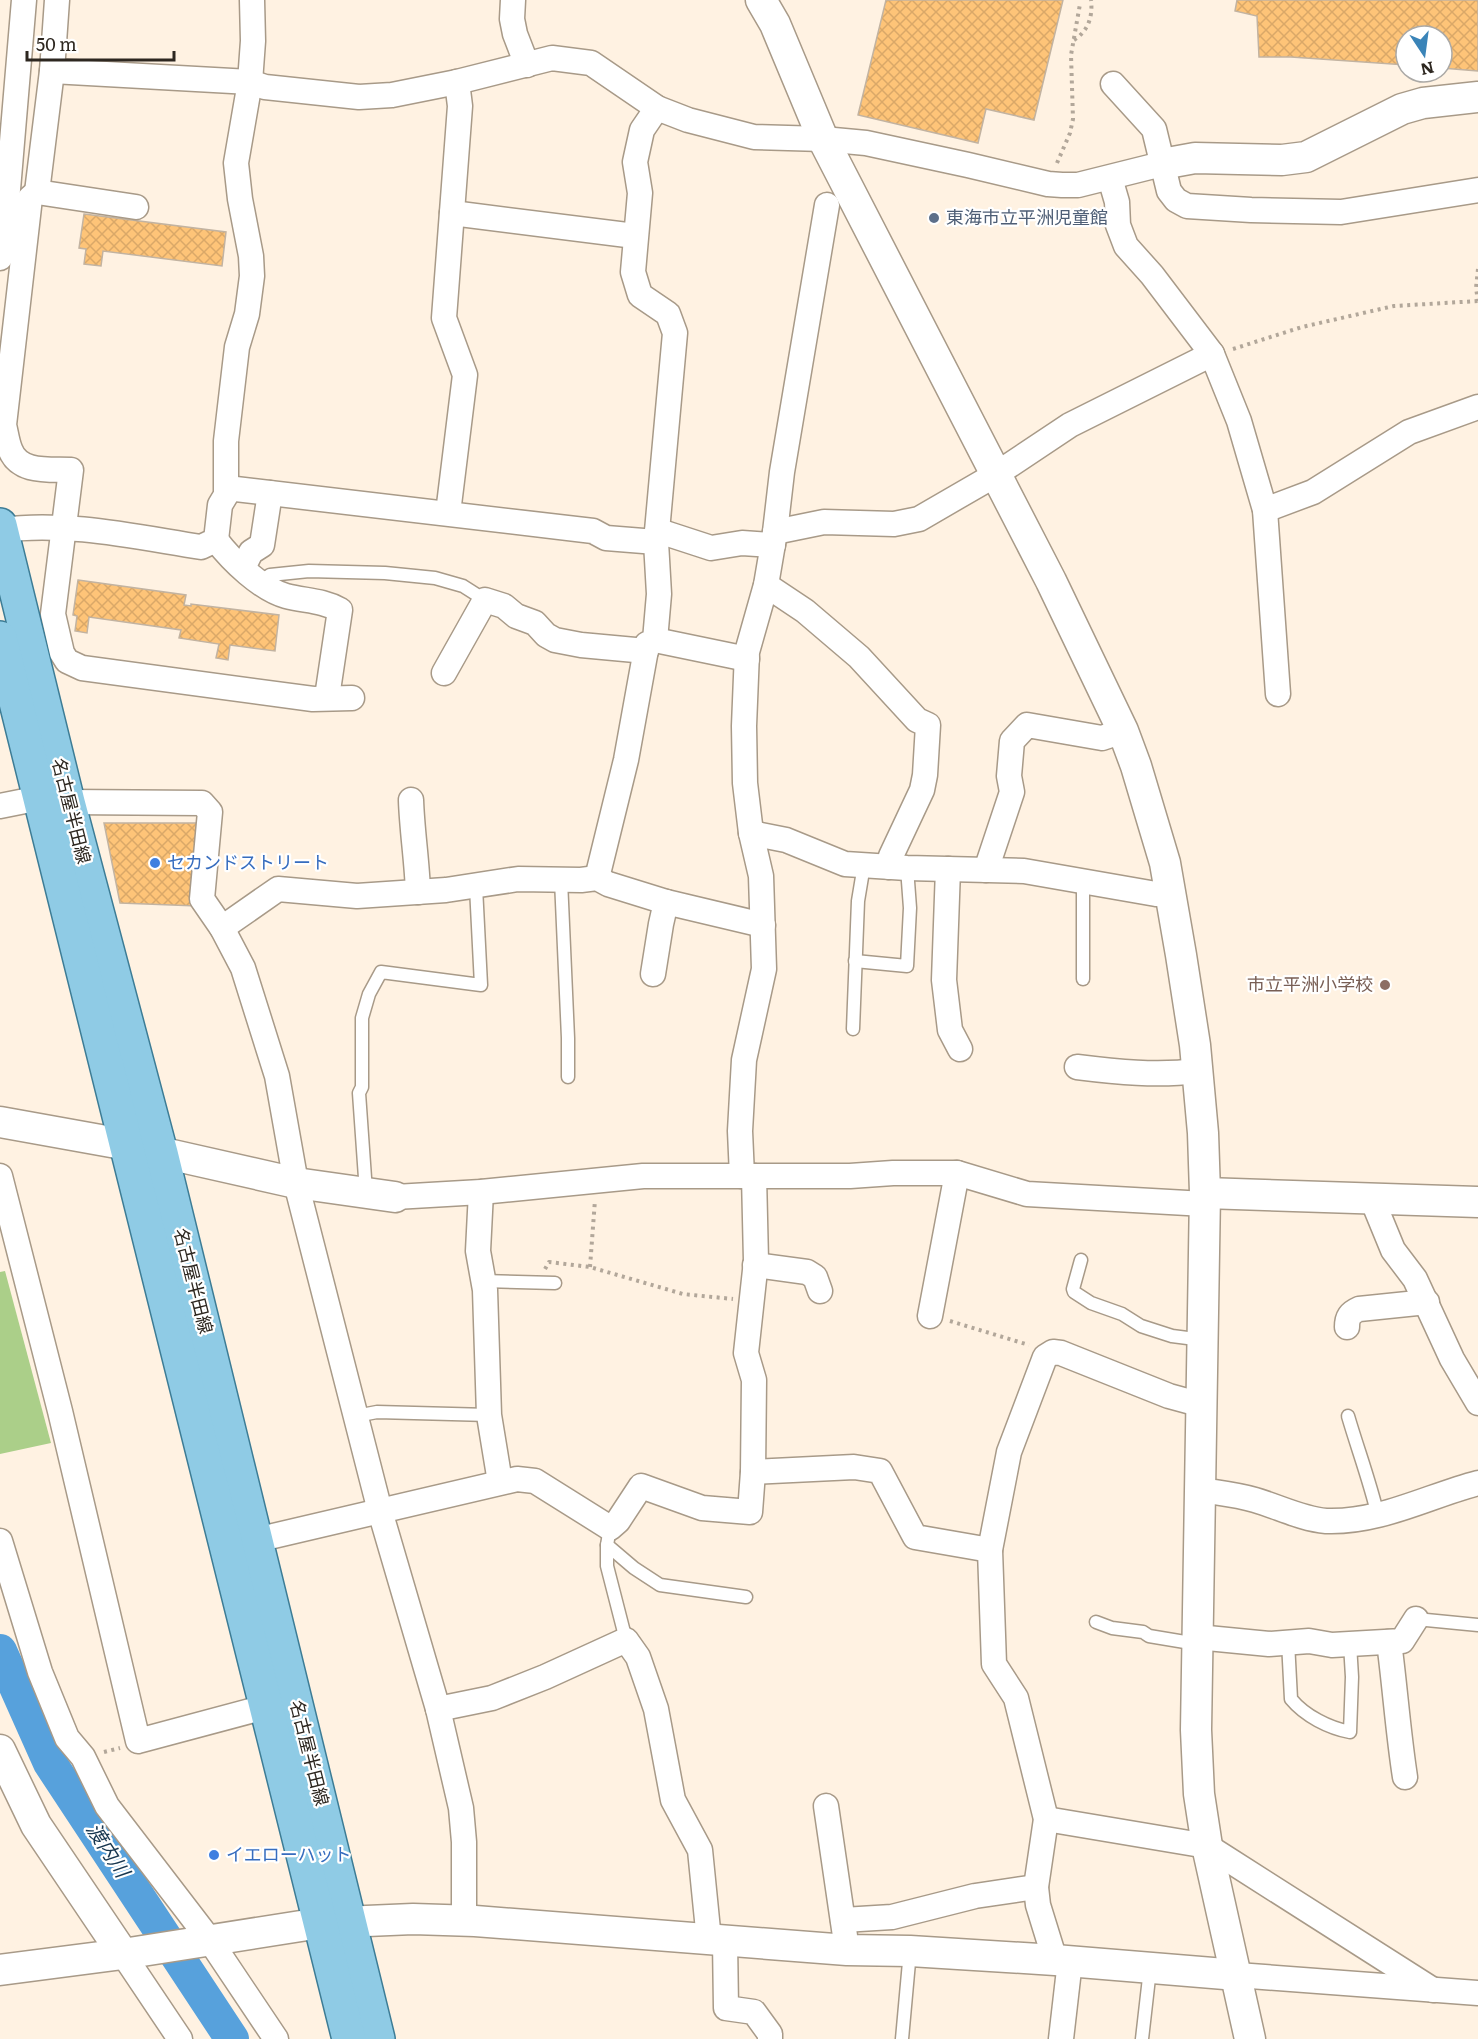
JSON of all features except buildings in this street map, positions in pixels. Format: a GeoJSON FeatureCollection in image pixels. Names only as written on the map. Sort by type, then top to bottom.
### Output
{"type":"FeatureCollection","features":[{"type":"Feature","properties":{"kind":"main road","name":"名古屋半田線"},"geometry":{"type":"LineString","coordinates":[[1,528],[54,800],[128,1145],[265,1707],[335,1922],[378,2039]]}},
{"type":"Feature","properties":{"kind":"main road","name":"名古屋半田線"},"geometry":{"type":"LineString","coordinates":[[0,638],[54,800],[161,1153],[256,1540],[335,1922],[349,2039]]}},
{"type":"Feature","properties":{"kind":"street"},"geometry":{"type":"LineString","coordinates":[[0,258],[6,213],[24,0]]}},
{"type":"Feature","properties":{"kind":"street"},"geometry":{"type":"LineString","coordinates":[[57,0],[52,71],[37,192],[30,198],[4,425],[10,451],[28,468],[71,470],[52,614],[62,653],[67,661],[82,668],[313,699],[352,698]]}},
{"type":"Feature","properties":{"kind":"street"},"geometry":{"type":"LineString","coordinates":[[252,0],[253,41],[250,82],[236,163],[251,256],[252,276],[247,314],[237,347],[226,441],[227,488],[220,505],[216,540],[227,554],[251,575],[282,595],[300,600],[328,603],[340,610],[327,698]]}},
{"type":"Feature","properties":{"kind":"street"},"geometry":{"type":"LineString","coordinates":[[513,0],[512,19],[515,34],[527,65]]}},
{"type":"Feature","properties":{"kind":"street"},"geometry":{"type":"LineString","coordinates":[[766,2],[823,139],[1051,580],[1123,731],[1165,863],[1185,977],[1197,1071],[1205,1199],[1196,1730],[1199,1794],[1207,1846],[1250,2039]]}},
{"type":"Feature","properties":{"kind":"street"},"geometry":{"type":"LineString","coordinates":[[52,71],[250,82],[265,87],[359,97],[392,95],[457,82],[552,58],[591,63],[657,108],[688,120],[754,137],[866,143],[1054,185],[1078,185],[1195,158],[1282,160],[1306,157],[1402,109],[1423,103],[1478,97]]}},
{"type":"Feature","properties":{"kind":"street"},"geometry":{"type":"LineString","coordinates":[[448,513],[465,375],[444,318],[460,106],[457,82]]}},
{"type":"Feature","properties":{"kind":"street"},"geometry":{"type":"LineString","coordinates":[[1113,84],[1154,129],[1169,190],[1176,200],[1188,206],[1341,212],[1478,190]]}},
{"type":"Feature","properties":{"kind":"street"},"geometry":{"type":"LineString","coordinates":[[597,878],[651,646],[659,594],[657,537],[675,333],[668,314],[640,295],[633,272],[640,192],[635,162],[642,130],[657,108]]}},
{"type":"Feature","properties":{"kind":"street"},"geometry":{"type":"LineString","coordinates":[[1110,178],[1117,202],[1118,225],[1126,246],[1152,275],[1212,355],[1239,421],[1265,510],[1278,694]]}},
{"type":"Feature","properties":{"kind":"street"},"geometry":{"type":"LineString","coordinates":[[37,192],[136,207]]}},
{"type":"Feature","properties":{"kind":"street"},"geometry":{"type":"LineString","coordinates":[[256,1540],[517,1479],[535,1481],[609,1537],[641,1486],[702,1508],[750,1512],[754,1380],[746,1353],[755,1265],[748,1176],[740,1131],[741,1087],[744,1060],[764,969],[761,876],[751,833],[745,783],[744,726],[747,652],[766,585],[782,472],[827,205]]}},
{"type":"Feature","properties":{"kind":"street"},"geometry":{"type":"LineString","coordinates":[[452,213],[635,236]]}},
{"type":"Feature","properties":{"kind":"street"},"geometry":{"type":"LineString","coordinates":[[227,488],[593,531],[606,538],[657,537],[665,533],[711,548],[774,538],[824,522],[894,524],[919,519],[995,475],[1070,425],[1212,355]]}},
{"type":"Feature","properties":{"kind":"street"},"geometry":{"type":"LineString","coordinates":[[1265,510],[1313,492],[1409,432],[1478,407]]}},
{"type":"Feature","properties":{"kind":"street"},"geometry":{"type":"LineString","coordinates":[[251,575],[251,552],[262,544],[270,493]]}},
{"type":"Feature","properties":{"kind":"street"},"geometry":{"type":"LineString","coordinates":[[1,528],[39,526],[63,528],[201,547],[216,540]]}},
{"type":"Feature","properties":{"kind":"street"},"geometry":{"type":"LineString","coordinates":[[766,585],[805,611],[859,657],[917,720],[928,725],[926,775],[922,790],[891,856],[898,867]]}},
{"type":"Feature","properties":{"kind":"street"},"geometry":{"type":"LineString","coordinates":[[444,673],[484,600],[504,606],[516,615],[535,623],[546,635],[555,640],[581,645],[651,646],[747,659]]}},
{"type":"Feature","properties":{"kind":"street"},"geometry":{"type":"LineString","coordinates":[[986,870],[1012,792],[1009,776],[1012,741],[1027,725],[1102,738],[1123,731]]}},
{"type":"Feature","properties":{"kind":"street"},"geometry":{"type":"LineString","coordinates":[[0,806],[54,800],[202,803],[210,812],[202,899],[222,928],[243,969],[277,1076],[296,1183],[380,1511],[438,1709],[461,1808],[464,1842],[464,1920]]}},
{"type":"Feature","properties":{"kind":"street"},"geometry":{"type":"LineString","coordinates":[[411,800],[412,833],[417,854],[418,892]]}},
{"type":"Feature","properties":{"kind":"street"},"geometry":{"type":"LineString","coordinates":[[751,833],[786,840],[844,864],[1024,871],[1156,894],[1170,892]]}},
{"type":"Feature","properties":{"kind":"street"},"geometry":{"type":"LineString","coordinates":[[948,869],[944,980],[950,1030],[960,1049]]}},
{"type":"Feature","properties":{"kind":"street"},"geometry":{"type":"LineString","coordinates":[[222,928],[278,889],[357,896],[476,887],[518,879],[597,878],[608,884],[666,902],[763,925]]}},
{"type":"Feature","properties":{"kind":"street"},"geometry":{"type":"LineString","coordinates":[[653,974],[666,902]]}},
{"type":"Feature","properties":{"kind":"street"},"geometry":{"type":"LineString","coordinates":[[1077,1067],[1135,1073],[1197,1071]]}},
{"type":"Feature","properties":{"kind":"street"},"geometry":{"type":"LineString","coordinates":[[0,1122],[128,1145],[296,1183],[381,1195],[481,1192],[643,1176],[850,1176],[957,1173],[1027,1194],[1205,1199],[1372,1199],[1478,1202]]}},
{"type":"Feature","properties":{"kind":"street"},"geometry":{"type":"LineString","coordinates":[[930,1316],[957,1173]]}},
{"type":"Feature","properties":{"kind":"street"},"geometry":{"type":"LineString","coordinates":[[0,1176],[60,1411],[138,1741],[265,1707]]}},
{"type":"Feature","properties":{"kind":"street"},"geometry":{"type":"LineString","coordinates":[[481,1192],[478,1251],[485,1300],[489,1415],[500,1482]]}},
{"type":"Feature","properties":{"kind":"street"},"geometry":{"type":"LineString","coordinates":[[1372,1199],[1393,1250],[1415,1279],[1452,1359],[1478,1403]]}},
{"type":"Feature","properties":{"kind":"street"},"geometry":{"type":"LineString","coordinates":[[755,1265],[807,1272],[815,1276],[820,1291]]}},
{"type":"Feature","properties":{"kind":"street"},"geometry":{"type":"LineString","coordinates":[[1347,1327],[1347,1320],[1351,1312],[1359,1309],[1427,1302]]}},
{"type":"Feature","properties":{"kind":"street"},"geometry":{"type":"LineString","coordinates":[[1061,2039],[1063,1961],[1038,1905],[1035,1887],[1046,1819],[1016,1698],[994,1664],[990,1550],[1009,1452],[1045,1357],[1053,1352],[1087,1362],[1169,1396],[1202,1405]]}},
{"type":"Feature","properties":{"kind":"street"},"geometry":{"type":"LineString","coordinates":[[753,1472],[854,1467],[880,1471],[915,1537],[990,1550]]}},
{"type":"Feature","properties":{"kind":"street"},"geometry":{"type":"LineString","coordinates":[[1201,1490],[1254,1499],[1325,1521],[1378,1516],[1448,1491],[1478,1483]]}},
{"type":"Feature","properties":{"kind":"street"},"geometry":{"type":"LineString","coordinates":[[0,1541],[40,1672],[67,1738],[83,1757],[107,1806],[199,1941],[276,2039]]}},
{"type":"Feature","properties":{"kind":"street"},"geometry":{"type":"LineString","coordinates":[[1197,1640],[1269,1644],[1309,1641],[1332,1645],[1402,1641],[1416,1619]]}},
{"type":"Feature","properties":{"kind":"street"},"geometry":{"type":"LineString","coordinates":[[438,1709],[492,1698],[626,1640],[638,1657],[656,1708],[673,1800],[700,1850],[717,1940],[726,2008],[754,2012],[766,2027],[770,2039]]}},
{"type":"Feature","properties":{"kind":"street"},"geometry":{"type":"LineString","coordinates":[[1389,1642],[1405,1777]]}},
{"type":"Feature","properties":{"kind":"street"},"geometry":{"type":"LineString","coordinates":[[0,1750],[36,1825],[130,1953],[180,2039]]}},
{"type":"Feature","properties":{"kind":"street"},"geometry":{"type":"LineString","coordinates":[[826,1806],[847,1950]]}},
{"type":"Feature","properties":{"kind":"street"},"geometry":{"type":"LineString","coordinates":[[1046,1819],[1207,1846],[1433,1990]]}},
{"type":"Feature","properties":{"kind":"street"},"geometry":{"type":"LineString","coordinates":[[843,1920],[892,1917],[975,1896],[1035,1887]]}},
{"type":"Feature","properties":{"kind":"street"},"geometry":{"type":"LineString","coordinates":[[0,1970],[335,1922],[464,1920],[847,1950],[910,1951],[1151,1967],[1478,1993]]}},
{"type":"Feature","properties":{"kind":"lane"},"geometry":{"type":"LineString","coordinates":[[251,575],[309,571],[385,573],[435,578],[463,586],[484,600]]}},
{"type":"Feature","properties":{"kind":"lane"},"geometry":{"type":"LineString","coordinates":[[853,1029],[858,901],[864,865]]}},
{"type":"Feature","properties":{"kind":"lane"},"geometry":{"type":"LineString","coordinates":[[855,961],[907,966],[910,908],[898,867]]}},
{"type":"Feature","properties":{"kind":"lane"},"geometry":{"type":"LineString","coordinates":[[561,880],[568,1077]]}},
{"type":"Feature","properties":{"kind":"lane"},"geometry":{"type":"LineString","coordinates":[[1083,881],[1083,979]]}},
{"type":"Feature","properties":{"kind":"lane"},"geometry":{"type":"LineString","coordinates":[[381,1195],[359,1093],[362,1087],[362,1018],[369,994],[381,972],[481,986],[476,887]]}},
{"type":"Feature","properties":{"kind":"lane"},"geometry":{"type":"LineString","coordinates":[[1082,1260],[1074,1292],[1091,1302],[1122,1314],[1141,1326],[1172,1336],[1203,1340]]}},
{"type":"Feature","properties":{"kind":"lane"},"geometry":{"type":"LineString","coordinates":[[483,1281],[551,1283]]}},
{"type":"Feature","properties":{"kind":"lane"},"geometry":{"type":"LineString","coordinates":[[356,1416],[377,1412],[489,1415]]}},
{"type":"Feature","properties":{"kind":"lane"},"geometry":{"type":"LineString","coordinates":[[1348,1416],[1370,1479],[1378,1516]]}},
{"type":"Feature","properties":{"kind":"lane"},"geometry":{"type":"LineString","coordinates":[[609,1537],[634,1568],[660,1585],[746,1597]]}},
{"type":"Feature","properties":{"kind":"lane"},"geometry":{"type":"LineString","coordinates":[[609,1537],[607,1566],[626,1640]]}},
{"type":"Feature","properties":{"kind":"lane"},"geometry":{"type":"LineString","coordinates":[[1416,1619],[1478,1625]]}},
{"type":"Feature","properties":{"kind":"lane"},"geometry":{"type":"LineString","coordinates":[[1096,1622],[1112,1628],[1143,1632],[1149,1636],[1185,1642],[1197,1640]]}},
{"type":"Feature","properties":{"kind":"lane"},"geometry":{"type":"LineString","coordinates":[[1288,1642],[1291,1699],[1296,1706],[1332,1728],[1350,1732],[1352,1677],[1350,1644]]}},
{"type":"Feature","properties":{"kind":"lane"},"geometry":{"type":"LineString","coordinates":[[902,2039],[910,1951]]}},
{"type":"Feature","properties":{"kind":"lane"},"geometry":{"type":"LineString","coordinates":[[1142,2039],[1151,1967]]}},
{"type":"Feature","properties":{"kind":"path"},"geometry":{"type":"LineString","coordinates":[[1073,41],[1083,34],[1090,21],[1091,0]]}},
{"type":"Feature","properties":{"kind":"path"},"geometry":{"type":"LineString","coordinates":[[1054,185],[1056,164],[1073,119],[1071,55],[1080,4]]}},
{"type":"Feature","properties":{"kind":"path"},"geometry":{"type":"LineString","coordinates":[[1212,355],[1302,327],[1394,306],[1478,301],[1476,288],[1478,269]]}},
{"type":"Feature","properties":{"kind":"path"},"geometry":{"type":"LineString","coordinates":[[590,1268],[597,1181]]}},
{"type":"Feature","properties":{"kind":"path"},"geometry":{"type":"LineString","coordinates":[[551,1283],[545,1270],[549,1262],[590,1268],[683,1294],[752,1301]]}},
{"type":"Feature","properties":{"kind":"path"},"geometry":{"type":"LineString","coordinates":[[930,1316],[1053,1352]]}},
{"type":"Feature","properties":{"kind":"path"},"geometry":{"type":"LineString","coordinates":[[83,1757],[121,1748],[138,1741]]}},
{"type":"Feature","properties":{"kind":"green space"},"geometry":{"type":"Polygon","coordinates":[[[5,1271],[51,1443],[0,1454],[0,1272],[5,1271]]]}},
{"type":"Feature","properties":{"kind":"waterway","name":"渡内川"},"geometry":{"type":"LineString","coordinates":[[0,1651],[50,1763],[232,2039]]}},
{"type":"Feature","properties":{"kind":"place","name":"東海市立平洲児童館"},"geometry":{"type":"Point","coordinates":[934,218]}},
{"type":"Feature","properties":{"kind":"place","name":"セカンドストリート"},"geometry":{"type":"Point","coordinates":[155,863]}},
{"type":"Feature","properties":{"kind":"place","name":"市立平洲小学校"},"geometry":{"type":"Point","coordinates":[1385,985]}},
{"type":"Feature","properties":{"kind":"place","name":"イエローハット"},"geometry":{"type":"Point","coordinates":[214,1855]}}]}
